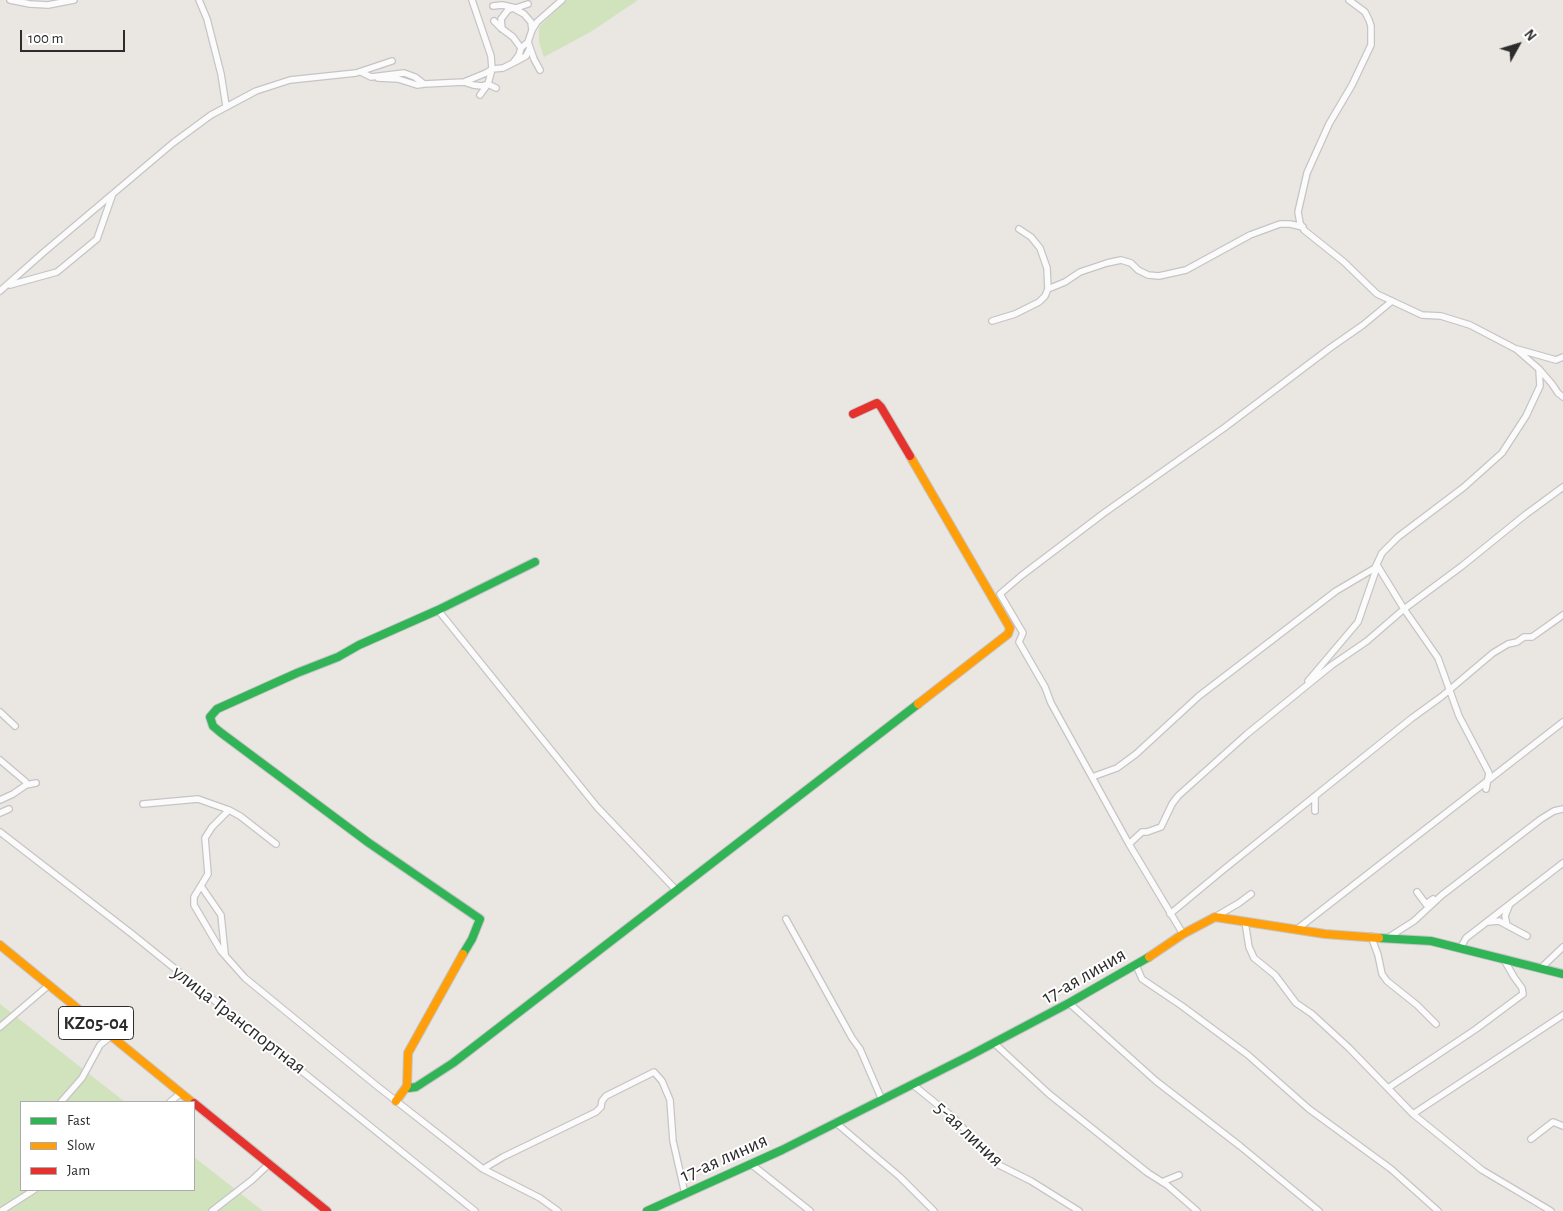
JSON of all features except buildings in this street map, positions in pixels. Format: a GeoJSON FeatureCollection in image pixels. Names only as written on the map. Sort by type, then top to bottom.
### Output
{"type":"FeatureCollection","features":[{"type":"Feature","properties":{"kind":"street"},"geometry":{"type":"LineString","coordinates":[[10,0],[48,5],[74,0]]}},
{"type":"Feature","properties":{"kind":"street"},"geometry":{"type":"LineString","coordinates":[[199,0],[207,19],[221,74],[226,106]]}},
{"type":"Feature","properties":{"kind":"street"},"geometry":{"type":"LineString","coordinates":[[472,0],[492,56],[492,69],[488,84],[480,95]]}},
{"type":"Feature","properties":{"kind":"street"},"geometry":{"type":"LineString","coordinates":[[360,72],[371,77],[404,73],[415,77],[424,84],[464,82],[492,69],[503,68],[526,56],[532,30],[537,22],[562,0]]}},
{"type":"Feature","properties":{"kind":"street"},"geometry":{"type":"LineString","coordinates":[[1350,0],[1364,12],[1369,20],[1371,26],[1370,45],[1352,85],[1329,124],[1307,174],[1298,212],[1300,223],[1377,294],[1422,315],[1441,316],[1470,325],[1516,349],[1563,363]]}},
{"type":"Feature","properties":{"kind":"street"},"geometry":{"type":"LineString","coordinates":[[528,2],[528,19]]}},
{"type":"Feature","properties":{"kind":"street"},"geometry":{"type":"LineString","coordinates":[[502,30],[501,19],[508,10],[520,8],[528,2]]}},
{"type":"Feature","properties":{"kind":"street"},"geometry":{"type":"LineString","coordinates":[[493,6],[502,5],[524,14],[532,30]]}},
{"type":"Feature","properties":{"kind":"street"},"geometry":{"type":"LineString","coordinates":[[494,21],[502,30],[513,37],[521,48]]}},
{"type":"Feature","properties":{"kind":"street"},"geometry":{"type":"LineString","coordinates":[[521,48],[529,45]]}},
{"type":"Feature","properties":{"kind":"street"},"geometry":{"type":"LineString","coordinates":[[529,45],[540,70]]}},
{"type":"Feature","properties":{"kind":"street"},"geometry":{"type":"LineString","coordinates":[[513,63],[519,55],[521,48]]}},
{"type":"Feature","properties":{"kind":"street"},"geometry":{"type":"LineString","coordinates":[[0,291],[173,143],[210,114],[256,91],[290,80],[360,72],[392,61]]}},
{"type":"Feature","properties":{"kind":"street"},"geometry":{"type":"LineString","coordinates":[[464,82],[482,86],[488,84],[496,88]]}},
{"type":"Feature","properties":{"kind":"street"},"geometry":{"type":"LineString","coordinates":[[8,285],[57,272],[96,239],[113,194]]}},
{"type":"Feature","properties":{"kind":"street"},"geometry":{"type":"LineString","coordinates":[[1048,289],[1065,282],[1080,272],[1121,260],[1131,263],[1148,276],[1159,276],[1186,270],[1250,235],[1280,224],[1303,227]]}},
{"type":"Feature","properties":{"kind":"street"},"geometry":{"type":"LineString","coordinates":[[992,322],[1015,314],[1039,302],[1045,296],[1048,289],[1047,268],[1040,248],[1031,237],[1019,229]]}},
{"type":"Feature","properties":{"kind":"street"},"geometry":{"type":"LineString","coordinates":[[1183,934],[1129,844],[1052,703],[1046,687],[1019,642],[1023,633],[1000,594],[1104,513],[1231,423],[1363,325],[1392,301]]}},
{"type":"Feature","properties":{"kind":"street"},"geometry":{"type":"LineString","coordinates":[[1516,349],[1538,369],[1563,397]]}},
{"type":"Feature","properties":{"kind":"street"},"geometry":{"type":"LineString","coordinates":[[1556,360],[1563,357]]}},
{"type":"Feature","properties":{"kind":"street"},"geometry":{"type":"LineString","coordinates":[[1302,689],[1358,622],[1382,553],[1398,537],[1464,487],[1502,453],[1526,416],[1540,386],[1538,369]]}},
{"type":"Feature","properties":{"kind":"street"},"geometry":{"type":"LineString","coordinates":[[407,1086],[409,1088],[416,1087],[453,1063],[1008,634],[1010,628],[1002,612],[881,407],[877,404],[854,414]]}},
{"type":"Feature","properties":{"kind":"street"},"geometry":{"type":"LineString","coordinates":[[1129,844],[1142,832],[1161,827],[1178,796],[1247,734],[1302,689],[1367,641],[1404,609],[1563,487]]}},
{"type":"Feature","properties":{"kind":"street"},"geometry":{"type":"LineString","coordinates":[[396,1101],[407,1086],[408,1053],[472,939],[480,919],[369,843],[220,732],[213,726],[210,717],[217,709],[338,657],[536,562]]}},
{"type":"Feature","properties":{"kind":"street"},"geometry":{"type":"LineString","coordinates":[[1092,777],[1117,768],[1136,754],[1199,696],[1336,592],[1377,565]]}},
{"type":"Feature","properties":{"kind":"street"},"geometry":{"type":"LineString","coordinates":[[1377,565],[1404,609],[1438,658],[1459,716],[1485,763],[1489,774],[1486,789]]}},
{"type":"Feature","properties":{"kind":"street"},"geometry":{"type":"LineString","coordinates":[[438,610],[597,807],[677,891]]}},
{"type":"Feature","properties":{"kind":"street"},"geometry":{"type":"LineString","coordinates":[[1170,914],[1493,653],[1524,637],[1532,637],[1563,615]]}},
{"type":"Feature","properties":{"kind":"street"},"geometry":{"type":"LineString","coordinates":[[0,712],[15,726]]}},
{"type":"Feature","properties":{"kind":"street"},"geometry":{"type":"LineString","coordinates":[[1296,930],[1563,722]]}},
{"type":"Feature","properties":{"kind":"street"},"geometry":{"type":"LineString","coordinates":[[0,760],[26,782],[26,785]]}},
{"type":"Feature","properties":{"kind":"street"},"geometry":{"type":"LineString","coordinates":[[0,800],[26,785],[36,783]]}},
{"type":"Feature","properties":{"kind":"street"},"geometry":{"type":"LineString","coordinates":[[1315,796],[1315,811]]}},
{"type":"Feature","properties":{"kind":"street"},"geometry":{"type":"LineString","coordinates":[[142,804],[198,799],[240,816],[276,844]]}},
{"type":"Feature","properties":{"kind":"street"},"geometry":{"type":"LineString","coordinates":[[0,813],[9,809]]}},
{"type":"Feature","properties":{"kind":"street"},"geometry":{"type":"LineString","coordinates":[[1389,937],[1414,920],[1541,819],[1554,811],[1563,809]]}},
{"type":"Feature","properties":{"kind":"street"},"geometry":{"type":"LineString","coordinates":[[229,810],[212,827],[205,838],[208,870],[194,897],[194,905],[214,940],[226,956],[245,978],[483,1169],[540,1198],[558,1211]]}},
{"type":"Feature","properties":{"kind":"street","name":"улица Транспортная"},"geometry":{"type":"LineString","coordinates":[[0,832],[132,934],[475,1211]]}},
{"type":"Feature","properties":{"kind":"street"},"geometry":{"type":"LineString","coordinates":[[1461,947],[1466,938],[1563,863]]}},
{"type":"Feature","properties":{"kind":"street"},"geometry":{"type":"LineString","coordinates":[[201,886],[221,915],[223,946],[226,956]]}},
{"type":"Feature","properties":{"kind":"street"},"geometry":{"type":"LineString","coordinates":[[1417,892],[1426,904],[1442,896]]}},
{"type":"Feature","properties":{"kind":"street"},"geometry":{"type":"LineString","coordinates":[[1215,917],[1239,904],[1252,894]]}},
{"type":"Feature","properties":{"kind":"street"},"geometry":{"type":"LineString","coordinates":[[1507,925],[1505,916],[1510,905]]}},
{"type":"Feature","properties":{"kind":"street"},"geometry":{"type":"LineString","coordinates":[[1215,917],[1338,935],[1431,941],[1563,974]]}},
{"type":"Feature","properties":{"kind":"street","name":"17-ая линия"},"geometry":{"type":"LineString","coordinates":[[650,1210],[752,1164],[994,1043],[1136,965],[1183,934],[1215,917]]}},
{"type":"Feature","properties":{"kind":"street"},"geometry":{"type":"LineString","coordinates":[[786,919],[852,1038],[860,1049],[882,1100]]}},
{"type":"Feature","properties":{"kind":"street"},"geometry":{"type":"LineString","coordinates":[[1486,922],[1499,921],[1528,936]]}},
{"type":"Feature","properties":{"kind":"street"},"geometry":{"type":"LineString","coordinates":[[1245,922],[1249,947],[1254,958],[1274,975],[1296,1003],[1312,1014],[1349,1048],[1413,1114],[1482,1170],[1551,1211]]}},
{"type":"Feature","properties":{"kind":"street"},"geometry":{"type":"LineString","coordinates":[[1371,936],[1382,974],[1436,1024]]}},
{"type":"Feature","properties":{"kind":"street","name":"KZ05-04"},"geometry":{"type":"LineString","coordinates":[[0,945],[191,1101]]}},
{"type":"Feature","properties":{"kind":"street"},"geometry":{"type":"LineString","coordinates":[[1541,968],[1563,948]]}},
{"type":"Feature","properties":{"kind":"street"},"geometry":{"type":"LineString","coordinates":[[1388,1088],[1476,1029],[1522,994],[1522,988],[1503,958]]}},
{"type":"Feature","properties":{"kind":"street"},"geometry":{"type":"LineString","coordinates":[[1136,965],[1142,979],[1248,1055],[1309,1109],[1390,1169],[1438,1211]]}},
{"type":"Feature","properties":{"kind":"street"},"geometry":{"type":"LineString","coordinates":[[0,1027],[50,986]]}},
{"type":"Feature","properties":{"kind":"street"},"geometry":{"type":"LineString","coordinates":[[1069,1003],[1156,1081],[1240,1146],[1319,1211]]}},
{"type":"Feature","properties":{"kind":"street"},"geometry":{"type":"LineString","coordinates":[[74,1024],[82,1012]]}},
{"type":"Feature","properties":{"kind":"street"},"geometry":{"type":"LineString","coordinates":[[1413,1114],[1563,1015]]}},
{"type":"Feature","properties":{"kind":"street"},"geometry":{"type":"LineString","coordinates":[[62,1101],[82,1078],[100,1046],[112,1036]]}},
{"type":"Feature","properties":{"kind":"street"},"geometry":{"type":"LineString","coordinates":[[994,1043],[1072,1114],[1197,1211]]}},
{"type":"Feature","properties":{"kind":"street"},"geometry":{"type":"LineString","coordinates":[[483,1169],[503,1157],[596,1112],[601,1107],[602,1101],[606,1096],[654,1072],[662,1081],[670,1100],[673,1142],[685,1194]]}},
{"type":"Feature","properties":{"kind":"street","name":"5-ая линия"},"geometry":{"type":"LineString","coordinates":[[912,1084],[954,1118],[995,1163],[1031,1181],[1079,1211]]}},
{"type":"Feature","properties":{"kind":"street"},"geometry":{"type":"LineString","coordinates":[[171,1101],[181,1093]]}},
{"type":"Feature","properties":{"kind":"street","name":"KZ05-04"},"geometry":{"type":"LineString","coordinates":[[195,1105],[327,1211]]}},
{"type":"Feature","properties":{"kind":"street"},"geometry":{"type":"LineString","coordinates":[[835,1122],[900,1177],[934,1211]]}},
{"type":"Feature","properties":{"kind":"street"},"geometry":{"type":"LineString","coordinates":[[1531,1139],[1554,1122],[1563,1126]]}},
{"type":"Feature","properties":{"kind":"street"},"geometry":{"type":"LineString","coordinates":[[212,1211],[252,1180],[269,1164]]}},
{"type":"Feature","properties":{"kind":"street"},"geometry":{"type":"LineString","coordinates":[[752,1164],[810,1211]]}},
{"type":"Feature","properties":{"kind":"street"},"geometry":{"type":"LineString","coordinates":[[1162,1182],[1179,1175]]}},
{"type":"Feature","properties":{"kind":"street"},"geometry":{"type":"LineString","coordinates":[[0,1211],[32,1191]]}},
{"type":"Feature","properties":{"kind":"green space"},"geometry":{"type":"Polygon","coordinates":[[[567,0],[638,0],[592,31],[544,57],[539,42],[539,27],[567,0]]]}},
{"type":"Feature","properties":{"kind":"green space"},"geometry":{"type":"Polygon","coordinates":[[[0,1004],[124,1101],[20,1101],[20,1191],[195,1191],[195,1158],[263,1211],[0,1211],[0,1004]]]}},
{"type":"Feature","properties":{"kind":"traffic: fast"},"geometry":{"type":"LineString","coordinates":[[463,954],[472,939],[480,919],[369,843],[220,732],[213,726],[210,717],[217,709],[338,657],[359,645],[438,610],[535,562]]}},
{"type":"Feature","properties":{"kind":"traffic: fast"},"geometry":{"type":"LineString","coordinates":[[407,1086],[409,1088],[416,1087],[453,1063],[918,704]]}},
{"type":"Feature","properties":{"kind":"traffic: fast"},"geometry":{"type":"LineString","coordinates":[[1379,938],[1431,941],[1563,974]]}},
{"type":"Feature","properties":{"kind":"traffic: fast"},"geometry":{"type":"LineString","coordinates":[[647,1211],[782,1150],[969,1056],[1069,1003],[1149,957]]}},
{"type":"Feature","properties":{"kind":"traffic: slow"},"geometry":{"type":"LineString","coordinates":[[910,456],[1010,628],[1008,634],[918,704]]}},
{"type":"Feature","properties":{"kind":"traffic: slow"},"geometry":{"type":"LineString","coordinates":[[1149,957],[1183,934],[1215,917],[1325,934],[1379,938]]}},
{"type":"Feature","properties":{"kind":"traffic: slow"},"geometry":{"type":"LineString","coordinates":[[0,945],[191,1101]]}},
{"type":"Feature","properties":{"kind":"traffic: slow"},"geometry":{"type":"LineString","coordinates":[[396,1101],[407,1086],[408,1053],[463,954]]}},
{"type":"Feature","properties":{"kind":"traffic: jam"},"geometry":{"type":"LineString","coordinates":[[853,414],[877,403],[910,456]]}},
{"type":"Feature","properties":{"kind":"traffic: jam"},"geometry":{"type":"LineString","coordinates":[[195,1104],[327,1211]]}}]}
